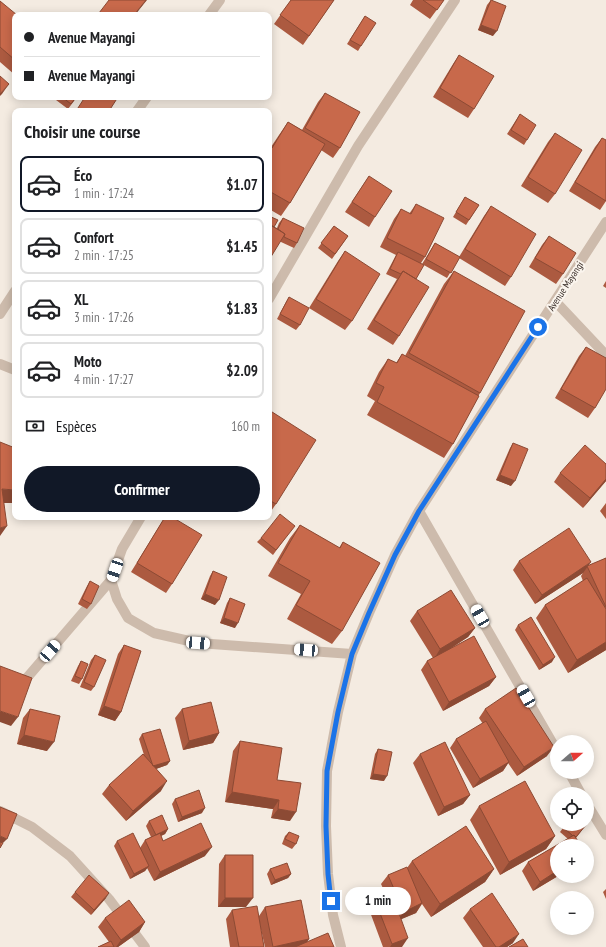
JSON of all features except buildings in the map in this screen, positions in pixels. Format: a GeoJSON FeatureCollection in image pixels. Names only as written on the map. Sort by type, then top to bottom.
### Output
{"type":"FeatureCollection","features":[{"type":"Feature","properties":{"kind":"street"},"geometry":{"type":"LineString","coordinates":[[211,12],[220,0]]}},
{"type":"Feature","properties":{"kind":"street"},"geometry":{"type":"LineString","coordinates":[[272,294],[358,146],[455,0]]}},
{"type":"Feature","properties":{"kind":"street","name":"Avenue Mayangi"},"geometry":{"type":"LineString","coordinates":[[341,947],[333,915],[328,874],[326,826],[327,771],[338,712],[352,654],[395,555],[419,511],[606,222]]}},
{"type":"Feature","properties":{"kind":"street"},"geometry":{"type":"LineString","coordinates":[[0,314],[12,296]]}},
{"type":"Feature","properties":{"kind":"street"},"geometry":{"type":"LineString","coordinates":[[555,301],[606,355]]}},
{"type":"Feature","properties":{"kind":"street"},"geometry":{"type":"LineString","coordinates":[[0,364],[12,369]]}},
{"type":"Feature","properties":{"kind":"street"},"geometry":{"type":"LineString","coordinates":[[419,511],[550,739]]}},
{"type":"Feature","properties":{"kind":"street"},"geometry":{"type":"LineString","coordinates":[[0,697],[19,687],[111,580],[122,549],[139,520]]}},
{"type":"Feature","properties":{"kind":"street"},"geometry":{"type":"LineString","coordinates":[[111,580],[117,600],[128,618],[154,633],[198,643],[352,654]]}},
{"type":"Feature","properties":{"kind":"street"},"geometry":{"type":"LineString","coordinates":[[0,811],[32,827],[70,856],[109,899],[145,947]]}},
{"type":"Feature","properties":{"kind":"street"},"geometry":{"type":"LineString","coordinates":[[594,815],[606,835]]}},
{"type":"Feature","properties":{"kind":"route"},"geometry":{"type":"LineString","coordinates":[[331,901],[326,826],[327,771],[338,712],[352,654],[395,555],[419,511],[538,327]]}}]}
